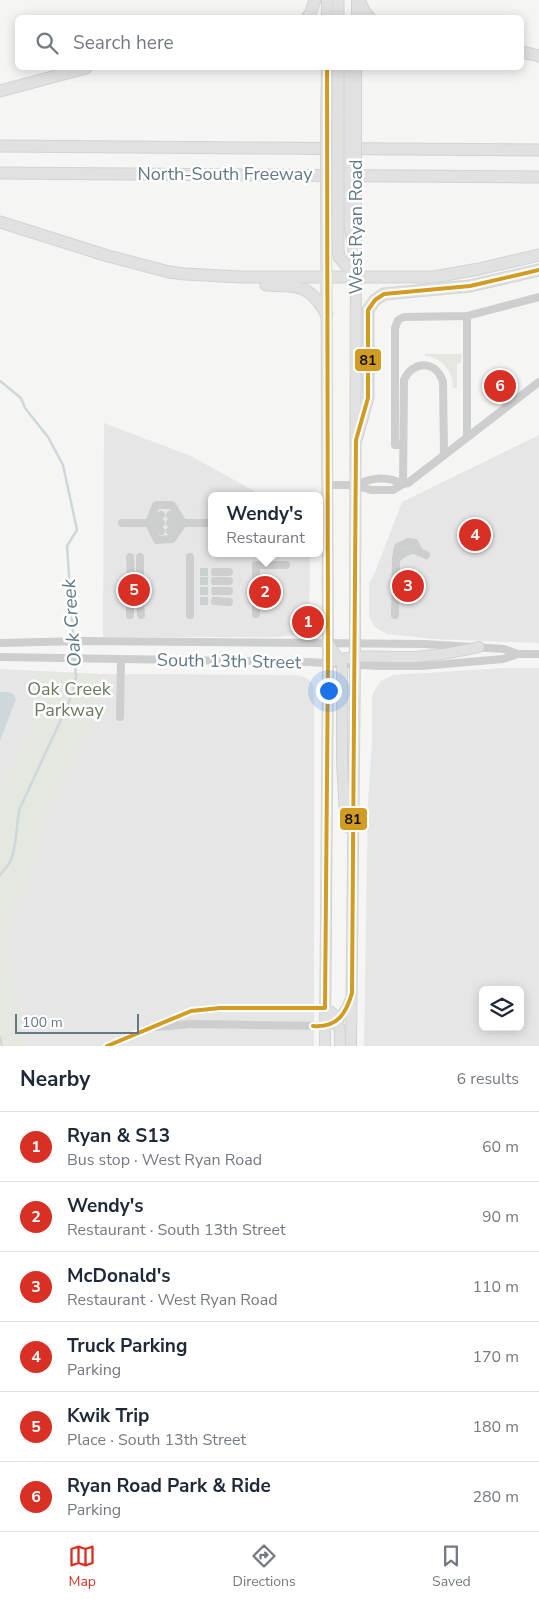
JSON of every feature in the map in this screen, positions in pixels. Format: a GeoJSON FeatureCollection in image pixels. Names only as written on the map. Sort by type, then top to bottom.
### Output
{"type":"FeatureCollection","features":[{"type":"Feature","properties":{"kind":"highway"},"geometry":{"type":"LineString","coordinates":[[309,15],[315,0]]}},
{"type":"Feature","properties":{"kind":"highway"},"geometry":{"type":"LineString","coordinates":[[338,0],[338,15]]}},
{"type":"Feature","properties":{"kind":"highway"},"geometry":{"type":"LineString","coordinates":[[358,0],[367,15]]}},
{"type":"Feature","properties":{"kind":"highway"},"geometry":{"type":"LineString","coordinates":[[524,52],[539,56]]}},
{"type":"Feature","properties":{"kind":"highway"},"geometry":{"type":"LineString","coordinates":[[0,92],[79,70]]}},
{"type":"Feature","properties":{"kind":"highway"},"geometry":{"type":"LineString","coordinates":[[338,70],[332,120],[332,195],[339,257],[356,277]]}},
{"type":"Feature","properties":{"kind":"highway"},"geometry":{"type":"LineString","coordinates":[[350,70],[353,120],[353,194],[350,225],[356,262]]}},
{"type":"Feature","properties":{"kind":"highway","name":"North-South Freeway"},"geometry":{"type":"LineString","coordinates":[[0,146],[539,150]]}},
{"type":"Feature","properties":{"kind":"highway","name":"North-South Freeway"},"geometry":{"type":"LineString","coordinates":[[0,173],[539,177]]}},
{"type":"Feature","properties":{"kind":"highway"},"geometry":{"type":"LineString","coordinates":[[0,222],[108,256],[169,272],[185,274],[240,277],[434,277],[539,255]]}},
{"type":"Feature","properties":{"kind":"highway"},"geometry":{"type":"LineString","coordinates":[[356,440],[368,398],[368,310],[375,300],[384,294],[470,286],[539,270]]}},
{"type":"Feature","properties":{"kind":"highway"},"geometry":{"type":"LineString","coordinates":[[185,274],[209,282],[301,288],[312,294],[320,302],[327,315]]}},
{"type":"Feature","properties":{"kind":"main road"},"geometry":{"type":"LineString","coordinates":[[327,0],[327,15]]}},
{"type":"Feature","properties":{"kind":"main road"},"geometry":{"type":"LineString","coordinates":[[357,15],[358,0]]}},
{"type":"Feature","properties":{"kind":"main road"},"geometry":{"type":"LineString","coordinates":[[327,70],[332,120]]}},
{"type":"Feature","properties":{"kind":"main road"},"geometry":{"type":"LineString","coordinates":[[353,120],[356,70]]}},
{"type":"Feature","properties":{"kind":"main road","name":"West Ryan Road"},"geometry":{"type":"LineString","coordinates":[[325,1046],[328,663],[326,277],[332,195]]}},
{"type":"Feature","properties":{"kind":"main road","name":"West Ryan Road"},"geometry":{"type":"LineString","coordinates":[[351,1046],[355,661],[356,262]]}},
{"type":"Feature","properties":{"kind":"main road"},"geometry":{"type":"LineString","coordinates":[[328,644],[341,662],[342,762],[346,814],[353,844]]}},
{"type":"Feature","properties":{"kind":"main road"},"geometry":{"type":"LineString","coordinates":[[328,663],[451,654],[478,647]]}},
{"type":"Feature","properties":{"kind":"main road"},"geometry":{"type":"LineString","coordinates":[[325,1026],[338,1019],[348,1006],[351,990]]}},
{"type":"Feature","properties":{"kind":"main road"},"geometry":{"type":"LineString","coordinates":[[325,1008],[338,1019],[340,1046]]}},
{"type":"Feature","properties":{"kind":"street"},"geometry":{"type":"LineString","coordinates":[[403,445],[395,445],[395,328],[398,320],[404,317],[467,316],[539,297]]}},
{"type":"Feature","properties":{"kind":"street"},"geometry":{"type":"LineString","coordinates":[[467,316],[467,436]]}},
{"type":"Feature","properties":{"kind":"street"},"geometry":{"type":"LineString","coordinates":[[403,484],[404,380],[407,373],[418,366],[428,366],[442,376],[444,455]]}},
{"type":"Feature","properties":{"kind":"street"},"geometry":{"type":"LineString","coordinates":[[327,485],[355,485],[371,490],[393,490],[403,484],[408,484],[467,436],[539,382]]}},
{"type":"Feature","properties":{"kind":"street"},"geometry":{"type":"LineString","coordinates":[[148,523],[156,505],[172,505],[183,523]]}},
{"type":"Feature","properties":{"kind":"street"},"geometry":{"type":"LineString","coordinates":[[122,523],[161,523]]}},
{"type":"Feature","properties":{"kind":"street"},"geometry":{"type":"LineString","coordinates":[[148,523],[157,540],[172,539],[183,523]]}},
{"type":"Feature","properties":{"kind":"street"},"geometry":{"type":"LineString","coordinates":[[183,523],[170,523],[183,523],[208,523]]}},
{"type":"Feature","properties":{"kind":"street"},"geometry":{"type":"LineString","coordinates":[[395,615],[396,559],[406,551],[415,550],[422,554]]}},
{"type":"Feature","properties":{"kind":"street"},"geometry":{"type":"LineString","coordinates":[[130,557],[130,577]]}},
{"type":"Feature","properties":{"kind":"street"},"geometry":{"type":"LineString","coordinates":[[140,557],[140,578]]}},
{"type":"Feature","properties":{"kind":"street"},"geometry":{"type":"LineString","coordinates":[[190,557],[190,614]]}},
{"type":"Feature","properties":{"kind":"street"},"geometry":{"type":"LineString","coordinates":[[256,614],[256,565],[286,565]]}},
{"type":"Feature","properties":{"kind":"street"},"geometry":{"type":"LineString","coordinates":[[190,572],[200,572]]}},
{"type":"Feature","properties":{"kind":"street"},"geometry":{"type":"LineString","coordinates":[[215,572],[229,572]]}},
{"type":"Feature","properties":{"kind":"street"},"geometry":{"type":"LineString","coordinates":[[190,581],[200,581]]}},
{"type":"Feature","properties":{"kind":"street"},"geometry":{"type":"LineString","coordinates":[[215,581],[229,581]]}},
{"type":"Feature","properties":{"kind":"street"},"geometry":{"type":"LineString","coordinates":[[190,591],[200,591]]}},
{"type":"Feature","properties":{"kind":"street"},"geometry":{"type":"LineString","coordinates":[[215,591],[229,592]]}},
{"type":"Feature","properties":{"kind":"street"},"geometry":{"type":"LineString","coordinates":[[190,601],[200,601]]}},
{"type":"Feature","properties":{"kind":"street"},"geometry":{"type":"LineString","coordinates":[[215,601],[229,602]]}},
{"type":"Feature","properties":{"kind":"street"},"geometry":{"type":"LineString","coordinates":[[130,602],[130,615]]}},
{"type":"Feature","properties":{"kind":"street"},"geometry":{"type":"LineString","coordinates":[[140,602],[140,615]]}},
{"type":"Feature","properties":{"kind":"street","name":"South 13th Street"},"geometry":{"type":"LineString","coordinates":[[0,644],[83,642],[450,645],[504,649],[518,654]]}},
{"type":"Feature","properties":{"kind":"street","name":"South 13th Street"},"geometry":{"type":"LineString","coordinates":[[355,661],[404,666],[442,665],[503,659],[518,654],[539,654]]}},
{"type":"Feature","properties":{"kind":"street","name":"South 13th Street"},"geometry":{"type":"LineString","coordinates":[[0,657],[328,663]]}},
{"type":"Feature","properties":{"kind":"street"},"geometry":{"type":"LineString","coordinates":[[120,717],[121,659]]}},
{"type":"Feature","properties":{"kind":"street"},"geometry":{"type":"LineString","coordinates":[[107,1046],[191,1010],[220,1008],[325,1008]]}},
{"type":"Feature","properties":{"kind":"street"},"geometry":{"type":"LineString","coordinates":[[148,1028],[192,1024],[325,1026]]}},
{"type":"Feature","properties":{"kind":"shaded area"},"geometry":{"type":"Polygon","coordinates":[[[104,423],[191,456],[256,492],[208,492],[208,557],[310,557],[309,620],[306,628],[299,634],[279,637],[103,637],[104,423]]]}},
{"type":"Feature","properties":{"kind":"shaded area"},"geometry":{"type":"Polygon","coordinates":[[[539,435],[539,643],[433,639],[387,634],[375,627],[369,617],[369,583],[374,575],[402,502],[539,435]]]}},
{"type":"Feature","properties":{"kind":"shaded area"},"geometry":{"type":"Polygon","coordinates":[[[505,668],[539,668],[539,1046],[364,1046],[368,802],[372,742],[372,698],[374,691],[381,681],[393,675],[505,668]]]}},
{"type":"Feature","properties":{"kind":"shaded area"},"geometry":{"type":"Polygon","coordinates":[[[0,669],[98,674],[296,675],[309,680],[313,685],[314,693],[314,1046],[0,1046],[0,669]]]}},
{"type":"Feature","properties":{"kind":"shaded area"},"geometry":{"type":"Polygon","coordinates":[[[0,692],[12,693],[16,699],[0,741],[0,692]]]}},
{"type":"Feature","properties":{"kind":"green space"},"geometry":{"type":"Polygon","coordinates":[[[425,354],[462,355],[461,363],[457,364],[457,388],[453,388],[451,376],[445,366],[437,359],[425,356],[425,354]]]}},
{"type":"Feature","properties":{"kind":"green space","name":"Oak Creek Parkway"},"geometry":{"type":"Polygon","coordinates":[[[40,671],[98,674],[99,694],[92,720],[44,818],[38,861],[33,876],[15,907],[6,933],[26,1046],[0,1046],[0,796],[8,772],[42,701],[40,671]]]}},
{"type":"Feature","properties":{"kind":"waterway","name":"Oak Creek"},"geometry":{"type":"LineString","coordinates":[[0,381],[21,398],[25,408],[48,437],[63,465],[77,530],[67,546],[76,677],[73,691],[20,808],[13,856],[0,875]]}},
{"type":"Feature","properties":{"kind":"waterway","name":"Oak Creek"},"geometry":{"type":"LineString","coordinates":[[0,1037],[2,1046]]}},
{"type":"Feature","properties":{"kind":"tunnel"},"geometry":{"type":"LineString","coordinates":[[200,572],[215,572]]}},
{"type":"Feature","properties":{"kind":"tunnel"},"geometry":{"type":"LineString","coordinates":[[130,602],[131,577]]}},
{"type":"Feature","properties":{"kind":"tunnel"},"geometry":{"type":"LineString","coordinates":[[140,577],[140,602]]}},
{"type":"Feature","properties":{"kind":"tunnel"},"geometry":{"type":"LineString","coordinates":[[200,581],[215,581]]}},
{"type":"Feature","properties":{"kind":"tunnel"},"geometry":{"type":"LineString","coordinates":[[200,591],[215,591]]}},
{"type":"Feature","properties":{"kind":"tunnel"},"geometry":{"type":"LineString","coordinates":[[200,601],[215,601]]}},
{"type":"Feature","properties":{"kind":"transit line","name":"81"},"geometry":{"type":"LineString","coordinates":[[107,1046],[191,1011],[220,1008],[325,1008],[328,663],[327,70]]}},
{"type":"Feature","properties":{"kind":"transit line","name":"81"},"geometry":{"type":"LineString","coordinates":[[313,1026],[328,1025],[339,1018],[347,1007],[352,993],[356,440],[368,398],[368,310],[375,300],[384,294],[470,286],[539,270]]}},
{"type":"Feature","properties":{"kind":"place","name":"Ryan Road Park & Ride"},"geometry":{"type":"Point","coordinates":[500,386]}},
{"type":"Feature","properties":{"kind":"place","name":"Truck Parking"},"geometry":{"type":"Point","coordinates":[475,535]}},
{"type":"Feature","properties":{"kind":"place","name":"McDonald's"},"geometry":{"type":"Point","coordinates":[408,586]}},
{"type":"Feature","properties":{"kind":"place","name":"Kwik Trip"},"geometry":{"type":"Point","coordinates":[134,590]}},
{"type":"Feature","properties":{"kind":"place","name":"Wendy's"},"geometry":{"type":"Point","coordinates":[265,592]}},
{"type":"Feature","properties":{"kind":"place","name":"Ryan & S13"},"geometry":{"type":"Point","coordinates":[308,622]}}]}
